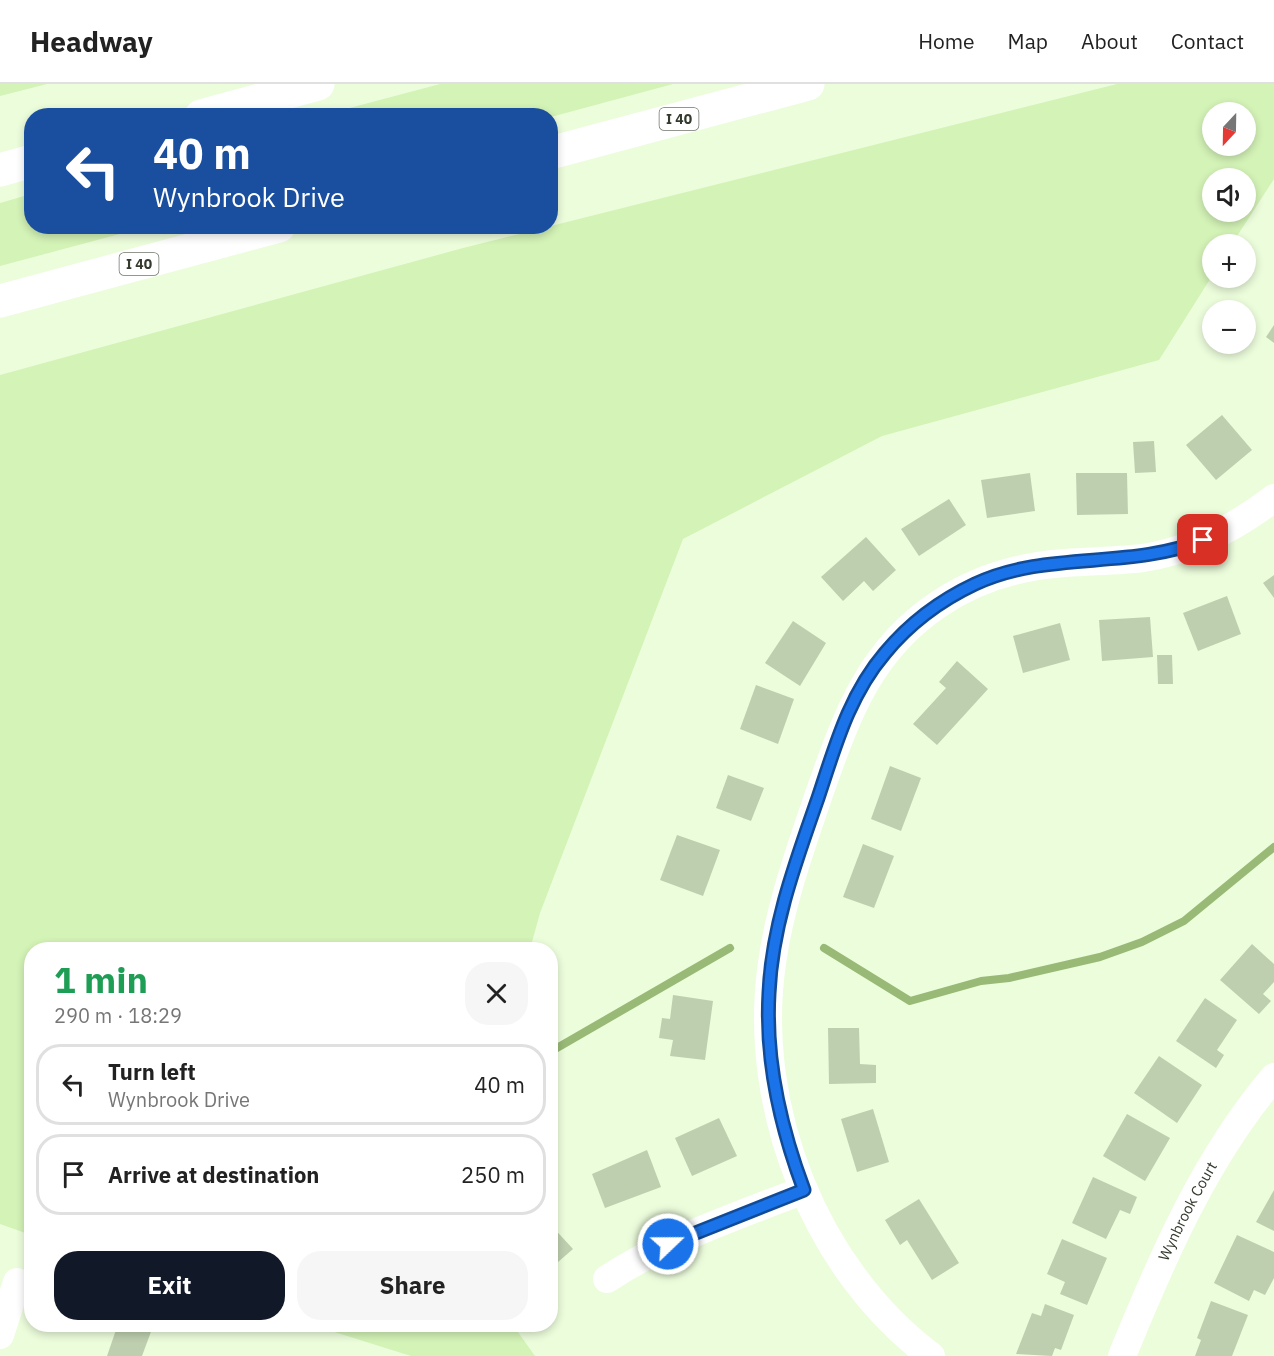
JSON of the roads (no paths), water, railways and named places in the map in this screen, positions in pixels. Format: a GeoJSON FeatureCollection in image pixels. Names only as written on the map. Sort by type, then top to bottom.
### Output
{"type":"FeatureCollection","features":[{"type":"Feature","properties":{"kind":"highway"},"geometry":{"type":"LineString","coordinates":[[230,108],[318,84]]}},
{"type":"Feature","properties":{"kind":"highway","name":"I 40"},"geometry":{"type":"LineString","coordinates":[[558,151],[808,84]]}},
{"type":"Feature","properties":{"kind":"highway"},"geometry":{"type":"LineString","coordinates":[[0,170],[24,163]]}},
{"type":"Feature","properties":{"kind":"highway","name":"I 40"},"geometry":{"type":"LineString","coordinates":[[0,302],[250,234]]}},
{"type":"Feature","properties":{"kind":"street"},"geometry":{"type":"LineString","coordinates":[[931,1356],[882,1311],[855,1279],[824,1231],[804,1190],[787,1144],[776,1096],[770,1048],[769,993],[772,963],[787,888],[845,718],[861,686],[884,654],[908,628],[939,604],[976,584],[1035,566],[1143,558],[1183,549],[1224,532],[1274,498]]}},
{"type":"Feature","properties":{"kind":"street","name":"Wynbrook Court"},"geometry":{"type":"LineString","coordinates":[[1122,1356],[1157,1270],[1192,1200],[1233,1133],[1274,1077]]}},
{"type":"Feature","properties":{"kind":"street"},"geometry":{"type":"LineString","coordinates":[[607,1279],[651,1251],[804,1190]]}},
{"type":"Feature","properties":{"kind":"street"},"geometry":{"type":"LineString","coordinates":[[0,1335],[17,1282]]}},
{"type":"Feature","properties":{"kind":"waterway"},"geometry":{"type":"LineString","coordinates":[[824,948],[910,1001],[981,981],[1009,978],[1100,957],[1142,942],[1184,921],[1274,847]]}},
{"type":"Feature","properties":{"kind":"waterway"},"geometry":{"type":"LineString","coordinates":[[558,1047],[730,948]]}}]}
